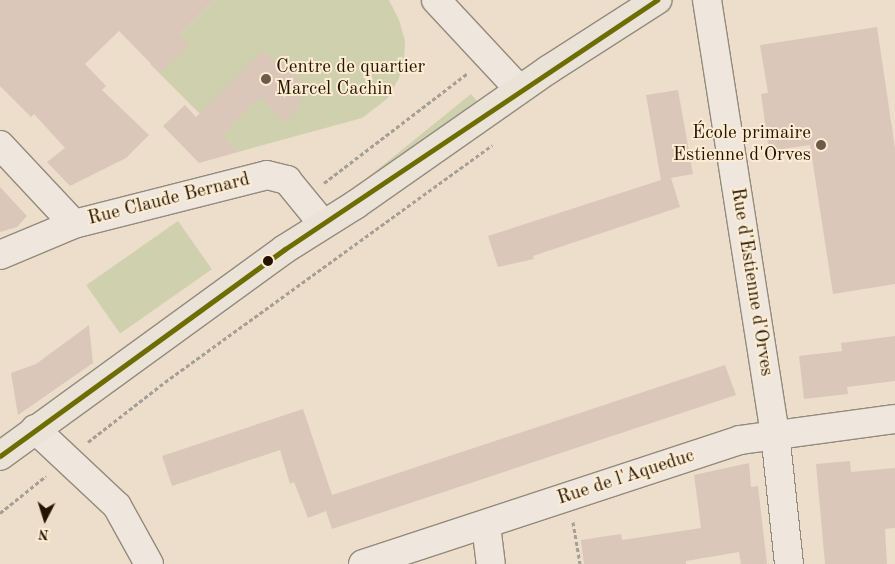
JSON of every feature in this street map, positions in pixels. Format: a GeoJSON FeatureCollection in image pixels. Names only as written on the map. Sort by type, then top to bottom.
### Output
{"type":"FeatureCollection","features":[{"type":"Feature","properties":{"kind":"main road"},"geometry":{"type":"LineString","coordinates":[[2,451],[36,429],[323,224],[519,90],[657,0]]}},
{"type":"Feature","properties":{"kind":"street"},"geometry":{"type":"LineString","coordinates":[[436,0],[519,90]]}},
{"type":"Feature","properties":{"kind":"street","name":"Rue d'Estienne d'Orves"},"geometry":{"type":"LineString","coordinates":[[707,0],[775,433],[789,564]]}},
{"type":"Feature","properties":{"kind":"street"},"geometry":{"type":"LineString","coordinates":[[0,145],[74,224]]}},
{"type":"Feature","properties":{"kind":"street","name":"Rue Claude Bernard"},"geometry":{"type":"LineString","coordinates":[[0,255],[74,224],[267,175],[287,180],[323,224]]}},
{"type":"Feature","properties":{"kind":"street","name":"Rue de l'Aqueduc"},"geometry":{"type":"LineString","coordinates":[[363,564],[740,440],[775,433],[895,418]]}},
{"type":"Feature","properties":{"kind":"street"},"geometry":{"type":"LineString","coordinates":[[36,429],[117,506],[149,564]]}},
{"type":"Feature","properties":{"kind":"street"},"geometry":{"type":"LineString","coordinates":[[486,525],[491,564]]}},
{"type":"Feature","properties":{"kind":"path"},"geometry":{"type":"LineString","coordinates":[[315,189],[472,69]]}},
{"type":"Feature","properties":{"kind":"path"},"geometry":{"type":"LineString","coordinates":[[0,513],[165,382],[495,144]]}},
{"type":"Feature","properties":{"kind":"path"},"geometry":{"type":"LineString","coordinates":[[570,497],[580,564]]}},
{"type":"Feature","properties":{"kind":"green space"},"geometry":{"type":"Polygon","coordinates":[[[214,0],[389,0],[399,20],[405,41],[404,61],[399,78],[387,99],[362,118],[238,152],[150,64],[214,0]]]}},
{"type":"Feature","properties":{"kind":"green space"},"geometry":{"type":"Polygon","coordinates":[[[471,94],[479,104],[346,212],[338,202],[471,94]]]}},
{"type":"Feature","properties":{"kind":"green space"},"geometry":{"type":"Polygon","coordinates":[[[178,221],[212,269],[120,334],[86,285],[178,221]]]}},
{"type":"Feature","properties":{"kind":"building"},"geometry":{"type":"Polygon","coordinates":[[[0,0],[214,0],[179,35],[189,45],[160,73],[119,31],[85,64],[106,86],[102,90],[149,135],[126,158],[70,186],[47,162],[65,148],[34,114],[31,117],[0,86],[0,0]]]}},
{"type":"Feature","properties":{"kind":"building"},"geometry":{"type":"Polygon","coordinates":[[[877,27],[895,148],[895,284],[833,294],[810,145],[769,151],[761,94],[768,93],[760,45],[877,27]]]}},
{"type":"Feature","properties":{"kind":"building"},"geometry":{"type":"Polygon","coordinates":[[[263,50],[275,62],[278,59],[308,91],[295,104],[299,108],[284,122],[260,97],[222,135],[238,152],[199,163],[163,126],[185,105],[196,117],[263,50]]]}},
{"type":"Feature","properties":{"kind":"building"},"geometry":{"type":"Polygon","coordinates":[[[678,90],[693,174],[671,178],[680,207],[533,256],[534,259],[498,267],[488,236],[661,180],[646,95],[678,90]]]}},
{"type":"Feature","properties":{"kind":"building"},"geometry":{"type":"Polygon","coordinates":[[[0,187],[27,216],[17,227],[0,232],[0,187]]]}},
{"type":"Feature","properties":{"kind":"building"},"geometry":{"type":"Polygon","coordinates":[[[89,325],[93,363],[18,415],[11,373],[36,364],[89,325]]]}},
{"type":"Feature","properties":{"kind":"building"},"geometry":{"type":"Polygon","coordinates":[[[895,336],[895,381],[847,387],[848,394],[804,399],[799,356],[842,351],[841,343],[895,336]]]}},
{"type":"Feature","properties":{"kind":"building"},"geometry":{"type":"Polygon","coordinates":[[[725,365],[736,395],[332,529],[326,511],[308,518],[294,482],[290,484],[280,450],[172,486],[162,456],[303,409],[332,495],[725,365]]]}},
{"type":"Feature","properties":{"kind":"building"},"geometry":{"type":"Polygon","coordinates":[[[850,461],[851,472],[895,468],[895,528],[885,529],[887,564],[825,564],[816,464],[850,461]]]}},
{"type":"Feature","properties":{"kind":"building"},"geometry":{"type":"Polygon","coordinates":[[[749,463],[751,487],[758,486],[767,564],[741,564],[739,552],[686,561],[686,564],[584,564],[581,540],[621,534],[622,540],[701,528],[694,475],[749,463]]]}},
{"type":"Feature","properties":{"kind":"transit line"},"geometry":{"type":"LineString","coordinates":[[0,456],[285,249],[657,0]]}},
{"type":"Feature","properties":{"kind":"place","name":"Centre de quartier Marcel Cachin"},"geometry":{"type":"Point","coordinates":[266,79]}},
{"type":"Feature","properties":{"kind":"place","name":"École primaire Estienne d'Orves"},"geometry":{"type":"Point","coordinates":[821,145]}}]}
